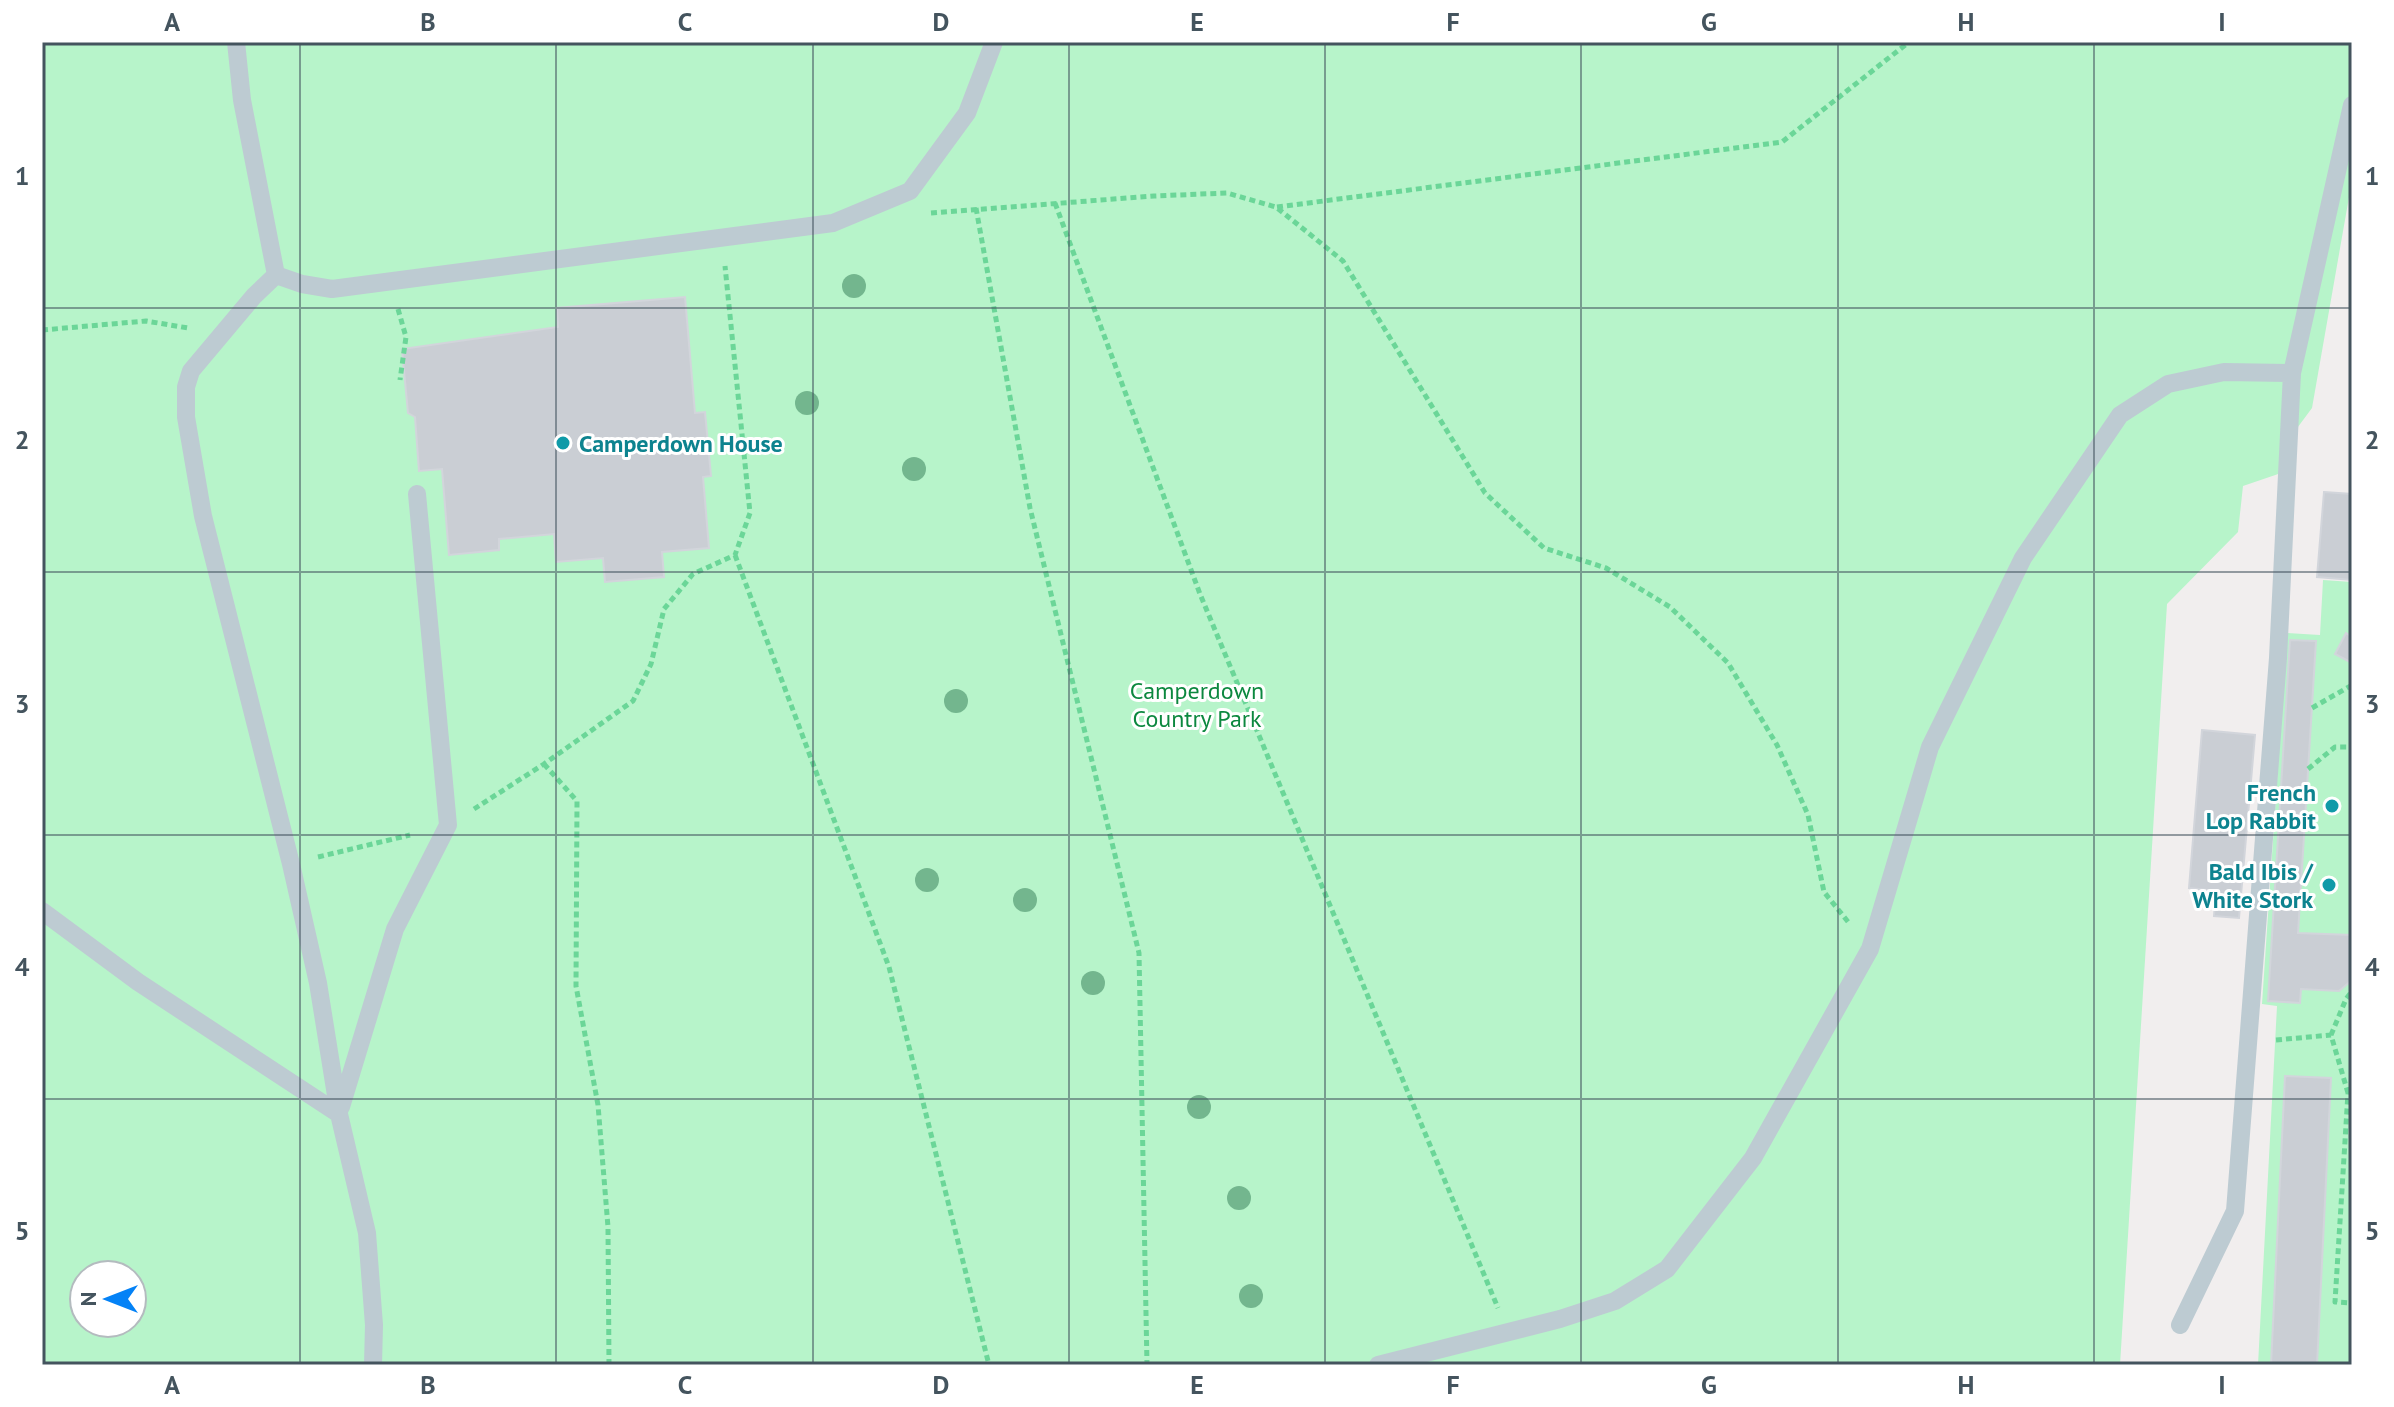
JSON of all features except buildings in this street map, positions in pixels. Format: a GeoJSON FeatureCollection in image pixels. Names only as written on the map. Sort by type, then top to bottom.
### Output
{"type":"FeatureCollection","features":[{"type":"Feature","properties":{"kind":"lane"},"geometry":{"type":"LineString","coordinates":[[236,42],[242,100],[276,275]]}},
{"type":"Feature","properties":{"kind":"lane"},"geometry":{"type":"LineString","coordinates":[[276,275],[302,284],[332,289],[833,223],[910,191],[967,113],[994,42]]}},
{"type":"Feature","properties":{"kind":"lane"},"geometry":{"type":"LineString","coordinates":[[2180,1325],[2235,1211],[2273,721],[2292,373],[2352,105]]}},
{"type":"Feature","properties":{"kind":"lane"},"geometry":{"type":"LineString","coordinates":[[276,275],[254,296],[191,371],[186,387],[186,417],[203,516],[318,983],[339,1114],[367,1233],[374,1325],[373,1365]]}},
{"type":"Feature","properties":{"kind":"lane"},"geometry":{"type":"LineString","coordinates":[[1378,1365],[1615,1301],[1667,1269],[1753,1158],[1870,949],[1930,747],[2023,558],[2120,415],[2168,384],[2224,372],[2292,373]]}},
{"type":"Feature","properties":{"kind":"lane"},"geometry":{"type":"LineString","coordinates":[[339,1114],[395,929],[448,825],[417,494]]}},
{"type":"Feature","properties":{"kind":"lane"},"geometry":{"type":"LineString","coordinates":[[42,911],[138,982],[339,1114]]}},
{"type":"Feature","properties":{"kind":"path"},"geometry":{"type":"LineString","coordinates":[[1276,207],[1782,142],[1909,42]]}},
{"type":"Feature","properties":{"kind":"path"},"geometry":{"type":"LineString","coordinates":[[929,213],[1227,193],[1276,207],[1343,261],[1485,493],[1544,548],[1606,568],[1670,607],[1728,663],[1777,745],[1808,815],[1824,892],[1870,949]]}},
{"type":"Feature","properties":{"kind":"path"},"geometry":{"type":"LineString","coordinates":[[1055,203],[1200,594],[1508,1332]]}},
{"type":"Feature","properties":{"kind":"path"},"geometry":{"type":"LineString","coordinates":[[976,208],[1030,508],[1139,953],[1147,1365]]}},
{"type":"Feature","properties":{"kind":"path"},"geometry":{"type":"LineString","coordinates":[[722,238],[750,513],[735,555],[889,967],[989,1365]]}},
{"type":"Feature","properties":{"kind":"path"},"geometry":{"type":"LineString","coordinates":[[389,281],[406,337],[400,380]]}},
{"type":"Feature","properties":{"kind":"path"},"geometry":{"type":"LineString","coordinates":[[42,330],[146,321],[221,334]]}},
{"type":"Feature","properties":{"kind":"path"},"geometry":{"type":"LineString","coordinates":[[291,864],[448,825],[544,764],[633,701],[651,664],[664,609],[693,574],[735,555]]}},
{"type":"Feature","properties":{"kind":"path"},"geometry":{"type":"LineString","coordinates":[[2312,708],[2352,685]]}},
{"type":"Feature","properties":{"kind":"path"},"geometry":{"type":"LineString","coordinates":[[2308,769],[2335,747],[2352,747]]}},
{"type":"Feature","properties":{"kind":"path"},"geometry":{"type":"LineString","coordinates":[[544,764],[577,801],[576,986],[599,1120],[608,1227],[609,1365]]}},
{"type":"Feature","properties":{"kind":"path"},"geometry":{"type":"LineString","coordinates":[[2352,991],[2331,1035],[2350,1092],[2335,1302],[2352,1303]]}},
{"type":"Feature","properties":{"kind":"path"},"geometry":{"type":"LineString","coordinates":[[2268,1041],[2331,1035]]}},
{"type":"Feature","properties":{"kind":"green space","name":"Camperdown Country Park"},"geometry":{"type":"Polygon","coordinates":[[[42,42],[2352,42],[2352,180],[2312,408],[2289,439],[2287,471],[2243,486],[2238,532],[2167,604],[2120,1365],[42,1365],[42,42]]]}},
{"type":"Feature","properties":{"kind":"green space"},"geometry":{"type":"Polygon","coordinates":[[[2323,580],[2352,582],[2352,1365],[2258,1365],[2277,1006],[2262,1004],[2287,633],[2320,635],[2323,580]]]}},
{"type":"Feature","properties":{"kind":"place","name":"Camperdown House"},"geometry":{"type":"Point","coordinates":[563,443]}},
{"type":"Feature","properties":{"kind":"place","name":"French Lop Rabbit"},"geometry":{"type":"Point","coordinates":[2332,806]}},
{"type":"Feature","properties":{"kind":"place","name":"Bald Ibis / White Stork"},"geometry":{"type":"Point","coordinates":[2329,885]}}]}
